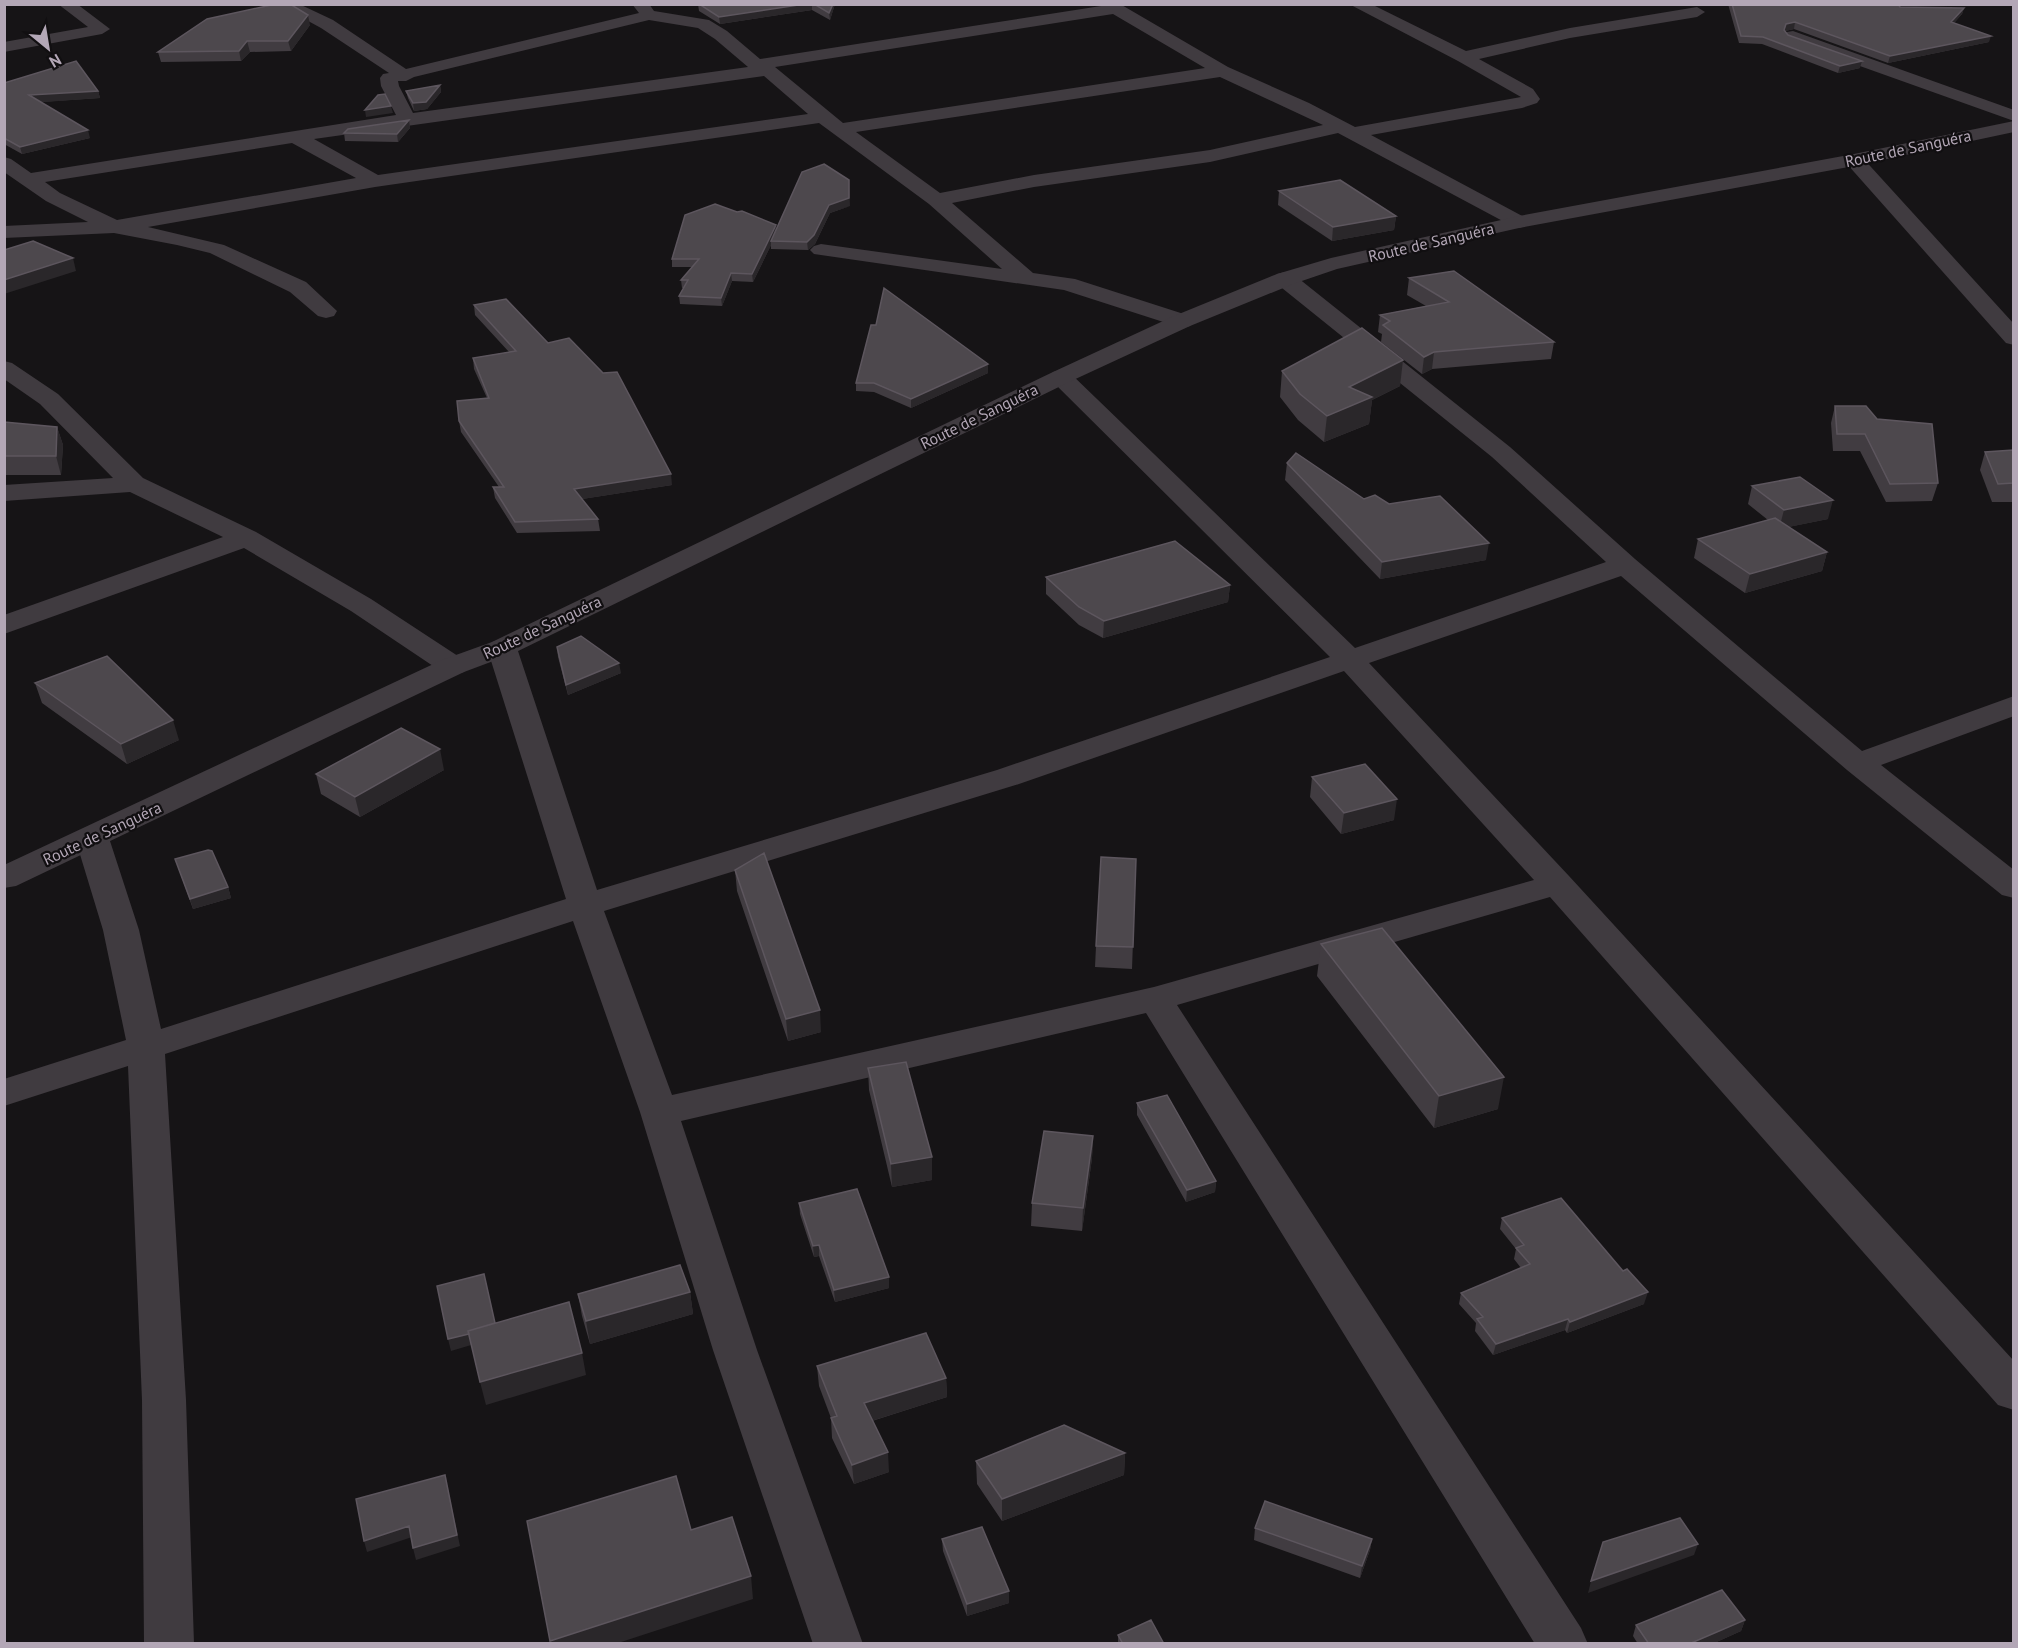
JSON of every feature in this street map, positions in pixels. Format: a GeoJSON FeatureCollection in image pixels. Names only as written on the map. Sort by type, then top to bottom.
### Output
{"type":"FeatureCollection","features":[{"type":"Feature","properties":{"kind":"street"},"geometry":{"type":"LineString","coordinates":[[4,47],[102,29],[66,4]]}},
{"type":"Feature","properties":{"kind":"street"},"geometry":{"type":"LineString","coordinates":[[285,4],[327,24],[406,76]]}},
{"type":"Feature","properties":{"kind":"street"},"geometry":{"type":"LineString","coordinates":[[936,200],[1034,181],[1210,156],[1346,130],[1522,103],[1532,99],[1527,93],[1464,57],[1357,4]]}},
{"type":"Feature","properties":{"kind":"street"},"geometry":{"type":"LineString","coordinates":[[30,179],[294,136],[762,68],[1111,7],[1222,71],[1346,130],[1519,222]]}},
{"type":"Feature","properties":{"kind":"street"},"geometry":{"type":"LineString","coordinates":[[407,119],[390,86],[389,78],[406,76],[644,10],[703,24],[831,123],[936,200],[1026,278]]}},
{"type":"Feature","properties":{"kind":"street"},"geometry":{"type":"LineString","coordinates":[[1464,57],[1570,33],[1696,12]]}},
{"type":"Feature","properties":{"kind":"street"},"geometry":{"type":"LineString","coordinates":[[1793,36],[2013,116]]}},
{"type":"Feature","properties":{"kind":"street"},"geometry":{"type":"LineString","coordinates":[[4,232],[114,227],[375,181],[1222,71]]}},
{"type":"Feature","properties":{"kind":"street","name":"Route de Sanguéra"},"geometry":{"type":"LineString","coordinates":[[4,878],[453,666],[502,648],[1061,377],[1182,321],[1285,279],[1331,264],[1519,222],[1854,160],[2013,126]]}},
{"type":"Feature","properties":{"kind":"street"},"geometry":{"type":"LineString","coordinates":[[294,136],[375,181]]}},
{"type":"Feature","properties":{"kind":"street"},"geometry":{"type":"LineString","coordinates":[[1854,160],[2013,338]]}},
{"type":"Feature","properties":{"kind":"street"},"geometry":{"type":"LineString","coordinates":[[4,163],[53,196],[114,227],[179,239],[217,249],[298,287],[326,311]]}},
{"type":"Feature","properties":{"kind":"street"},"geometry":{"type":"LineString","coordinates":[[821,250],[1067,284],[1182,321]]}},
{"type":"Feature","properties":{"kind":"street"},"geometry":{"type":"LineString","coordinates":[[1285,279],[1501,452],[1625,565],[1858,763],[2013,887]]}},
{"type":"Feature","properties":{"kind":"street"},"geometry":{"type":"LineString","coordinates":[[4,368],[49,399],[134,484],[246,538],[361,605],[453,666]]}},
{"type":"Feature","properties":{"kind":"street"},"geometry":{"type":"LineString","coordinates":[[1061,377],[1350,660],[1557,884],[2013,1392]]}},
{"type":"Feature","properties":{"kind":"street"},"geometry":{"type":"LineString","coordinates":[[4,493],[134,484]]}},
{"type":"Feature","properties":{"kind":"street"},"geometry":{"type":"LineString","coordinates":[[4,625],[246,538]]}},
{"type":"Feature","properties":{"kind":"street"},"geometry":{"type":"LineString","coordinates":[[4,1093],[585,905],[1008,777],[1625,565]]}},
{"type":"Feature","properties":{"kind":"street"},"geometry":{"type":"LineString","coordinates":[[502,648],[585,905],[659,1112],[735,1350],[838,1644]]}},
{"type":"Feature","properties":{"kind":"street"},"geometry":{"type":"LineString","coordinates":[[1858,763],[2013,705]]}},
{"type":"Feature","properties":{"kind":"street"},"geometry":{"type":"LineString","coordinates":[[92,838],[121,930],[146,1046],[164,1400],[169,1644]]}},
{"type":"Feature","properties":{"kind":"street"},"geometry":{"type":"LineString","coordinates":[[659,1112],[1155,999],[1557,884]]}},
{"type":"Feature","properties":{"kind":"street"},"geometry":{"type":"LineString","coordinates":[[1155,999],[1563,1644]]}},
{"type":"Feature","properties":{"kind":"building"},"geometry":{"type":"Polygon","coordinates":[[[276,4],[290,4],[308,15],[288,41],[247,41],[239,51],[158,52],[207,19],[276,4]]]}},
{"type":"Feature","properties":{"kind":"building"},"geometry":{"type":"Polygon","coordinates":[[[699,4],[805,4],[719,17],[699,4]]]}},
{"type":"Feature","properties":{"kind":"building"},"geometry":{"type":"Polygon","coordinates":[[[814,4],[833,4],[829,13],[814,4]]]}},
{"type":"Feature","properties":{"kind":"building"},"geometry":{"type":"Polygon","coordinates":[[[1732,4],[1898,4],[1900,7],[1964,8],[1951,22],[1991,36],[1890,56],[1795,22],[1786,24],[1784,30],[1788,35],[1862,61],[1840,66],[1763,37],[1741,36],[1732,4]]]}},
{"type":"Feature","properties":{"kind":"building"},"geometry":{"type":"Polygon","coordinates":[[[76,61],[98,91],[29,95],[88,130],[20,147],[4,138],[4,83],[76,61]]]}},
{"type":"Feature","properties":{"kind":"building"},"geometry":{"type":"Polygon","coordinates":[[[440,85],[426,102],[413,103],[406,91],[440,85]]]}},
{"type":"Feature","properties":{"kind":"building"},"geometry":{"type":"Polygon","coordinates":[[[385,94],[391,106],[365,110],[378,95],[385,94]]]}},
{"type":"Feature","properties":{"kind":"building"},"geometry":{"type":"Polygon","coordinates":[[[409,120],[397,134],[344,133],[348,129],[409,120]]]}},
{"type":"Feature","properties":{"kind":"building"},"geometry":{"type":"Polygon","coordinates":[[[824,164],[849,180],[849,198],[829,205],[814,235],[807,242],[771,241],[802,172],[824,164]]]}},
{"type":"Feature","properties":{"kind":"building"},"geometry":{"type":"Polygon","coordinates":[[[1340,180],[1396,216],[1333,227],[1279,191],[1340,180]]]}},
{"type":"Feature","properties":{"kind":"building"},"geometry":{"type":"Polygon","coordinates":[[[715,204],[737,212],[742,211],[776,225],[752,274],[731,273],[721,298],[679,296],[688,280],[681,280],[699,259],[672,259],[685,215],[715,204]]]}},
{"type":"Feature","properties":{"kind":"building"},"geometry":{"type":"Polygon","coordinates":[[[33,241],[73,258],[4,280],[4,250],[33,241]]]}},
{"type":"Feature","properties":{"kind":"building"},"geometry":{"type":"Polygon","coordinates":[[[1454,271],[1554,342],[1434,352],[1424,357],[1383,325],[1390,321],[1380,315],[1449,302],[1409,278],[1454,271]]]}},
{"type":"Feature","properties":{"kind":"building"},"geometry":{"type":"Polygon","coordinates":[[[884,288],[988,364],[911,399],[874,383],[856,383],[871,325],[876,325],[884,288]]]}},
{"type":"Feature","properties":{"kind":"building"},"geometry":{"type":"Polygon","coordinates":[[[506,299],[548,343],[569,338],[603,373],[617,372],[671,474],[574,489],[598,519],[515,522],[493,487],[504,487],[459,421],[457,401],[489,398],[473,358],[516,351],[474,305],[506,299]]]}},
{"type":"Feature","properties":{"kind":"building"},"geometry":{"type":"Polygon","coordinates":[[[1362,328],[1403,360],[1349,387],[1372,397],[1327,416],[1300,394],[1282,371],[1362,328]]]}},
{"type":"Feature","properties":{"kind":"building"},"geometry":{"type":"Polygon","coordinates":[[[1835,406],[1866,406],[1877,419],[1932,424],[1938,483],[1890,484],[1865,434],[1837,434],[1835,406]]]}},
{"type":"Feature","properties":{"kind":"building"},"geometry":{"type":"Polygon","coordinates":[[[4,422],[57,427],[56,456],[4,456],[4,422]]]}},
{"type":"Feature","properties":{"kind":"building"},"geometry":{"type":"Polygon","coordinates":[[[2013,450],[2013,483],[1998,484],[1985,452],[2013,450]]]}},
{"type":"Feature","properties":{"kind":"building"},"geometry":{"type":"Polygon","coordinates":[[[1296,453],[1364,499],[1375,495],[1389,504],[1440,496],[1489,543],[1382,562],[1287,463],[1296,453]]]}},
{"type":"Feature","properties":{"kind":"building"},"geometry":{"type":"Polygon","coordinates":[[[1800,477],[1833,500],[1784,510],[1752,486],[1800,477]]]}},
{"type":"Feature","properties":{"kind":"building"},"geometry":{"type":"Polygon","coordinates":[[[1775,518],[1827,552],[1750,574],[1698,539],[1775,518]]]}},
{"type":"Feature","properties":{"kind":"building"},"geometry":{"type":"Polygon","coordinates":[[[1175,541],[1230,585],[1104,621],[1079,607],[1046,577],[1175,541]]]}},
{"type":"Feature","properties":{"kind":"building"},"geometry":{"type":"Polygon","coordinates":[[[581,636],[619,663],[566,685],[557,647],[581,636]]]}},
{"type":"Feature","properties":{"kind":"building"},"geometry":{"type":"Polygon","coordinates":[[[107,656],[173,720],[121,744],[35,683],[107,656]]]}},
{"type":"Feature","properties":{"kind":"building"},"geometry":{"type":"Polygon","coordinates":[[[401,728],[440,749],[355,797],[316,774],[401,728]]]}},
{"type":"Feature","properties":{"kind":"building"},"geometry":{"type":"Polygon","coordinates":[[[1365,764],[1397,799],[1344,813],[1312,777],[1365,764]]]}},
{"type":"Feature","properties":{"kind":"building"},"geometry":{"type":"Polygon","coordinates":[[[208,850],[212,851],[228,887],[190,899],[175,859],[208,850]]]}},
{"type":"Feature","properties":{"kind":"building"},"geometry":{"type":"Polygon","coordinates":[[[764,853],[820,1010],[786,1019],[735,870],[764,853]]]}},
{"type":"Feature","properties":{"kind":"building"},"geometry":{"type":"Polygon","coordinates":[[[1101,857],[1136,859],[1133,947],[1096,946],[1101,857]]]}},
{"type":"Feature","properties":{"kind":"building"},"geometry":{"type":"Polygon","coordinates":[[[1382,928],[1504,1077],[1439,1096],[1321,944],[1382,928]]]}},
{"type":"Feature","properties":{"kind":"building"},"geometry":{"type":"Polygon","coordinates":[[[906,1062],[932,1157],[891,1164],[868,1068],[906,1062]]]}},
{"type":"Feature","properties":{"kind":"building"},"geometry":{"type":"Polygon","coordinates":[[[1167,1095],[1216,1181],[1187,1190],[1137,1103],[1167,1095]]]}},
{"type":"Feature","properties":{"kind":"building"},"geometry":{"type":"Polygon","coordinates":[[[1044,1131],[1093,1136],[1083,1208],[1032,1203],[1044,1131]]]}},
{"type":"Feature","properties":{"kind":"building"},"geometry":{"type":"Polygon","coordinates":[[[857,1189],[889,1277],[834,1290],[819,1245],[813,1246],[799,1203],[857,1189]]]}},
{"type":"Feature","properties":{"kind":"building"},"geometry":{"type":"Polygon","coordinates":[[[1561,1198],[1623,1271],[1627,1269],[1648,1292],[1570,1322],[1568,1319],[1496,1344],[1477,1319],[1483,1317],[1461,1293],[1530,1264],[1516,1248],[1524,1245],[1502,1218],[1561,1198]]]}},
{"type":"Feature","properties":{"kind":"building"},"geometry":{"type":"Polygon","coordinates":[[[680,1265],[690,1292],[586,1321],[578,1294],[680,1265]]]}},
{"type":"Feature","properties":{"kind":"building"},"geometry":{"type":"Polygon","coordinates":[[[484,1274],[495,1323],[468,1331],[469,1334],[448,1339],[437,1286],[484,1274]]]}},
{"type":"Feature","properties":{"kind":"building"},"geometry":{"type":"Polygon","coordinates":[[[569,1302],[582,1353],[480,1382],[468,1331],[569,1302]]]}},
{"type":"Feature","properties":{"kind":"building"},"geometry":{"type":"Polygon","coordinates":[[[926,1333],[946,1378],[864,1403],[888,1452],[852,1465],[831,1418],[837,1416],[817,1366],[926,1333]]]}},
{"type":"Feature","properties":{"kind":"building"},"geometry":{"type":"Polygon","coordinates":[[[1064,1425],[1125,1453],[1002,1499],[976,1461],[1064,1425]]]}},
{"type":"Feature","properties":{"kind":"building"},"geometry":{"type":"Polygon","coordinates":[[[445,1475],[457,1535],[413,1548],[409,1526],[364,1541],[356,1499],[445,1475]]]}},
{"type":"Feature","properties":{"kind":"building"},"geometry":{"type":"Polygon","coordinates":[[[676,1476],[691,1530],[732,1517],[751,1576],[550,1641],[527,1521],[676,1476]]]}},
{"type":"Feature","properties":{"kind":"building"},"geometry":{"type":"Polygon","coordinates":[[[1265,1501],[1372,1539],[1362,1566],[1255,1528],[1265,1501]]]}},
{"type":"Feature","properties":{"kind":"building"},"geometry":{"type":"Polygon","coordinates":[[[1680,1518],[1698,1544],[1591,1581],[1603,1542],[1680,1518]]]}},
{"type":"Feature","properties":{"kind":"building"},"geometry":{"type":"Polygon","coordinates":[[[982,1527],[1009,1591],[967,1604],[942,1539],[982,1527]]]}},
{"type":"Feature","properties":{"kind":"building"},"geometry":{"type":"Polygon","coordinates":[[[1722,1590],[1745,1620],[1689,1644],[1649,1644],[1636,1625],[1722,1590]]]}},
{"type":"Feature","properties":{"kind":"building"},"geometry":{"type":"Polygon","coordinates":[[[1151,1620],[1164,1644],[1123,1644],[1118,1635],[1151,1620]]]}}]}
